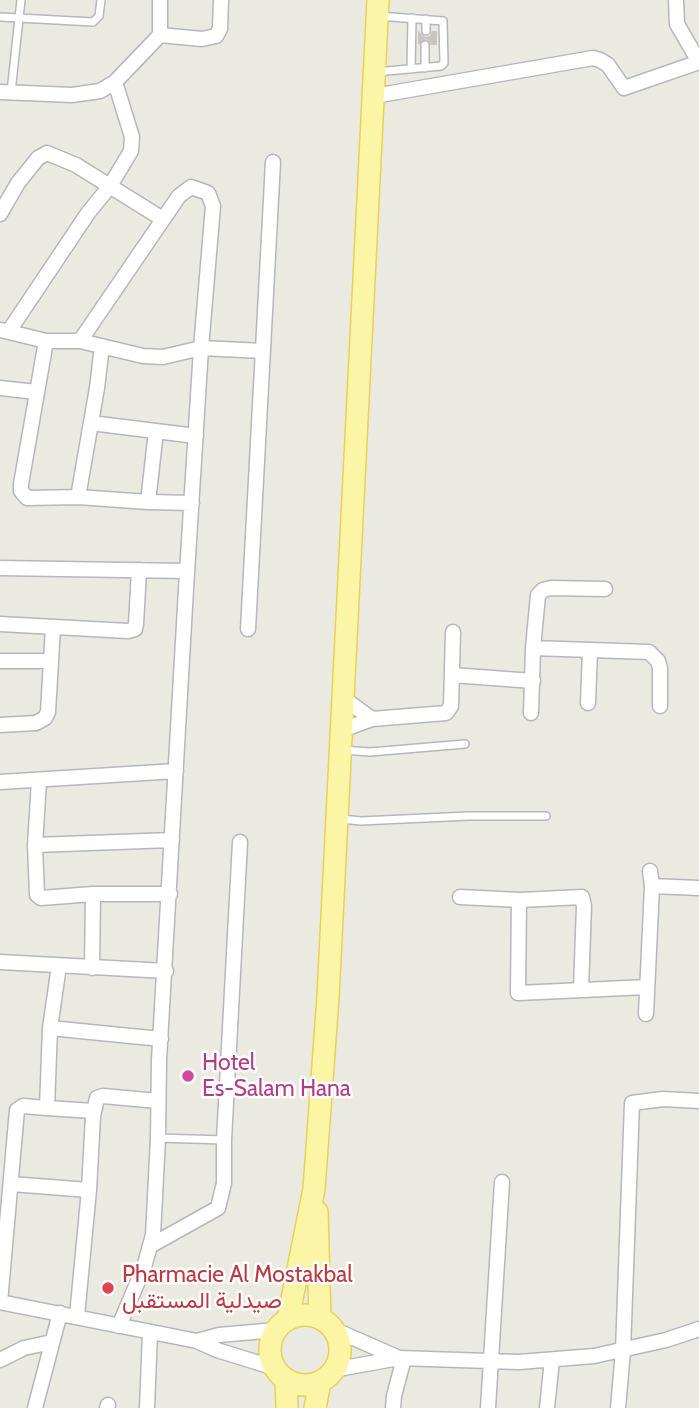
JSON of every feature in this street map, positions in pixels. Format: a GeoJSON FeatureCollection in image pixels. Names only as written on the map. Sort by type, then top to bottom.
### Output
{"type":"FeatureCollection","features":[{"type":"Feature","properties":{"kind":"main road"},"geometry":{"type":"LineString","coordinates":[[288,1408],[280,1373],[270,1353],[282,1324],[314,1189],[342,740],[378,8]]}},
{"type":"Feature","properties":{"kind":"main road"},"geometry":{"type":"LineString","coordinates":[[314,1189],[327,1324]]}},
{"type":"Feature","properties":{"kind":"main road"},"geometry":{"type":"LineString","coordinates":[[282,1324],[304,1315],[327,1324],[337,1337],[340,1354],[326,1376],[315,1408]]}},
{"type":"Feature","properties":{"kind":"main road"},"geometry":{"type":"LineString","coordinates":[[280,1373],[302,1385],[326,1376]]}},
{"type":"Feature","properties":{"kind":"street"},"geometry":{"type":"LineString","coordinates":[[5,92],[89,94],[107,88],[159,35],[160,0]]}},
{"type":"Feature","properties":{"kind":"street"},"geometry":{"type":"LineString","coordinates":[[159,35],[202,39],[216,36],[220,29],[221,0]]}},
{"type":"Feature","properties":{"kind":"street"},"geometry":{"type":"LineString","coordinates":[[374,96],[593,58],[608,65],[624,88],[699,62],[677,24],[676,0]]}},
{"type":"Feature","properties":{"kind":"street"},"geometry":{"type":"LineString","coordinates":[[115,82],[132,144],[131,151],[110,186],[81,222],[4,331],[46,341],[80,341],[143,356],[163,357],[201,348],[263,351]]}},
{"type":"Feature","properties":{"kind":"street"},"geometry":{"type":"LineString","coordinates":[[0,214],[18,183],[38,158],[47,153],[76,165],[161,218]]}},
{"type":"Feature","properties":{"kind":"street"},"geometry":{"type":"LineString","coordinates":[[248,629],[272,162]]}},
{"type":"Feature","properties":{"kind":"street"},"geometry":{"type":"LineString","coordinates":[[80,341],[151,239],[161,218],[186,189],[191,187],[211,196],[213,206],[187,571],[150,1246],[138,1284],[118,1326]]}},
{"type":"Feature","properties":{"kind":"street"},"geometry":{"type":"LineString","coordinates":[[46,341],[21,491],[27,498],[78,497],[192,503]]}},
{"type":"Feature","properties":{"kind":"street"},"geometry":{"type":"LineString","coordinates":[[78,497],[92,423],[102,346]]}},
{"type":"Feature","properties":{"kind":"street"},"geometry":{"type":"LineString","coordinates":[[0,388],[36,392]]}},
{"type":"Feature","properties":{"kind":"street"},"geometry":{"type":"LineString","coordinates":[[92,423],[196,436]]}},
{"type":"Feature","properties":{"kind":"street"},"geometry":{"type":"LineString","coordinates":[[148,502],[156,431]]}},
{"type":"Feature","properties":{"kind":"street"},"geometry":{"type":"LineString","coordinates":[[0,568],[187,571]]}},
{"type":"Feature","properties":{"kind":"street"},"geometry":{"type":"LineString","coordinates":[[0,624],[128,632],[135,629],[139,570]]}},
{"type":"Feature","properties":{"kind":"street"},"geometry":{"type":"LineString","coordinates":[[531,713],[538,595],[542,590],[605,589]]}},
{"type":"Feature","properties":{"kind":"street"},"geometry":{"type":"LineString","coordinates":[[0,726],[36,723],[45,718],[48,712],[52,627]]}},
{"type":"Feature","properties":{"kind":"street"},"geometry":{"type":"LineString","coordinates":[[342,740],[372,719],[446,713],[451,706],[453,632]]}},
{"type":"Feature","properties":{"kind":"street"},"geometry":{"type":"LineString","coordinates":[[533,648],[649,652],[658,661],[660,668],[660,706]]}},
{"type":"Feature","properties":{"kind":"street"},"geometry":{"type":"LineString","coordinates":[[588,703],[590,651]]}},
{"type":"Feature","properties":{"kind":"street"},"geometry":{"type":"LineString","coordinates":[[0,661],[51,661]]}},
{"type":"Feature","properties":{"kind":"street"},"geometry":{"type":"LineString","coordinates":[[452,675],[533,681]]}},
{"type":"Feature","properties":{"kind":"street"},"geometry":{"type":"LineString","coordinates":[[343,698],[372,719]]}},
{"type":"Feature","properties":{"kind":"street"},"geometry":{"type":"LineString","coordinates":[[0,782],[176,771]]}},
{"type":"Feature","properties":{"kind":"street"},"geometry":{"type":"LineString","coordinates":[[39,781],[35,845],[37,895],[41,898],[93,894],[170,894]]}},
{"type":"Feature","properties":{"kind":"street"},"geometry":{"type":"LineString","coordinates":[[35,845],[172,840]]}},
{"type":"Feature","properties":{"kind":"street"},"geometry":{"type":"LineString","coordinates":[[150,1246],[218,1208],[224,1183],[223,1140],[240,842]]}},
{"type":"Feature","properties":{"kind":"street"},"geometry":{"type":"LineString","coordinates":[[646,1014],[651,878],[699,888]]}},
{"type":"Feature","properties":{"kind":"street"},"geometry":{"type":"LineString","coordinates":[[92,968],[93,894]]}},
{"type":"Feature","properties":{"kind":"street"},"geometry":{"type":"LineString","coordinates":[[460,897],[519,900],[582,897],[581,989]]}},
{"type":"Feature","properties":{"kind":"street"},"geometry":{"type":"LineString","coordinates":[[519,900],[518,993],[647,988]]}},
{"type":"Feature","properties":{"kind":"street"},"geometry":{"type":"LineString","coordinates":[[0,962],[166,971]]}},
{"type":"Feature","properties":{"kind":"street"},"geometry":{"type":"LineString","coordinates":[[47,1108],[50,1028],[59,966]]}},
{"type":"Feature","properties":{"kind":"street"},"geometry":{"type":"LineString","coordinates":[[50,1028],[161,1039]]}},
{"type":"Feature","properties":{"kind":"street"},"geometry":{"type":"LineString","coordinates":[[77,1316],[89,1190],[93,1111],[99,1096],[158,1101]]}},
{"type":"Feature","properties":{"kind":"street"},"geometry":{"type":"LineString","coordinates":[[618,1408],[623,1351],[632,1104],[663,1099],[699,1101]]}},
{"type":"Feature","properties":{"kind":"street"},"geometry":{"type":"LineString","coordinates":[[93,1111],[19,1107],[17,1110],[7,1139],[11,1184],[0,1302],[197,1340],[280,1373]]}},
{"type":"Feature","properties":{"kind":"street"},"geometry":{"type":"LineString","coordinates":[[488,1408],[502,1182]]}},
{"type":"Feature","properties":{"kind":"street"},"geometry":{"type":"LineString","coordinates":[[11,1184],[89,1190]]}},
{"type":"Feature","properties":{"kind":"street"},"geometry":{"type":"LineString","coordinates":[[35,1408],[60,1313]]}},
{"type":"Feature","properties":{"kind":"street"},"geometry":{"type":"LineString","coordinates":[[197,1340],[282,1324]]}},
{"type":"Feature","properties":{"kind":"street"},"geometry":{"type":"LineString","coordinates":[[327,1324],[402,1358]]}},
{"type":"Feature","properties":{"kind":"street"},"geometry":{"type":"LineString","coordinates":[[326,1376],[402,1358],[489,1362],[552,1360],[623,1351],[699,1329]]}},
{"type":"Feature","properties":{"kind":"street"},"geometry":{"type":"LineString","coordinates":[[147,1408],[150,1333]]}},
{"type":"Feature","properties":{"kind":"street"},"geometry":{"type":"LineString","coordinates":[[0,1360],[24,1348],[52,1342]]}},
{"type":"Feature","properties":{"kind":"street"},"geometry":{"type":"LineString","coordinates":[[393,1408],[402,1358]]}},
{"type":"Feature","properties":{"kind":"street"},"geometry":{"type":"LineString","coordinates":[[547,1408],[552,1360]]}},
{"type":"Feature","properties":{"kind":"lane"},"geometry":{"type":"LineString","coordinates":[[5,92],[21,0]]}},
{"type":"Feature","properties":{"kind":"lane"},"geometry":{"type":"LineString","coordinates":[[0,17],[93,22],[99,16],[101,0]]}},
{"type":"Feature","properties":{"kind":"lane"},"geometry":{"type":"LineString","coordinates":[[376,72],[444,64],[445,27],[441,20],[412,18],[378,8]]}},
{"type":"Feature","properties":{"kind":"lane"},"geometry":{"type":"LineString","coordinates":[[411,69],[412,18]]}},
{"type":"Feature","properties":{"kind":"lane"},"geometry":{"type":"LineString","coordinates":[[426,19],[426,31]]}},
{"type":"Feature","properties":{"kind":"lane"},"geometry":{"type":"LineString","coordinates":[[425,45],[425,68]]}},
{"type":"Feature","properties":{"kind":"lane"},"geometry":{"type":"LineString","coordinates":[[342,740],[370,752],[465,744]]}},
{"type":"Feature","properties":{"kind":"lane"},"geometry":{"type":"LineString","coordinates":[[337,818],[362,821],[468,816],[546,816]]}},
{"type":"Feature","properties":{"kind":"lane"},"geometry":{"type":"LineString","coordinates":[[158,1138],[223,1140]]}},
{"type":"Feature","properties":{"kind":"building"},"geometry":{"type":"Polygon","coordinates":[[[418,31],[425,37],[430,36],[432,31],[437,31],[437,45],[431,45],[426,39],[418,45],[418,31]]]}},
{"type":"Feature","properties":{"kind":"place","name":"Hotel Es-Salam Hana"},"geometry":{"type":"Point","coordinates":[188,1076]}},
{"type":"Feature","properties":{"kind":"place","name":"Pharmacie Al Mostakbal صيدلية المستقبل"},"geometry":{"type":"Point","coordinates":[108,1288]}}]}
